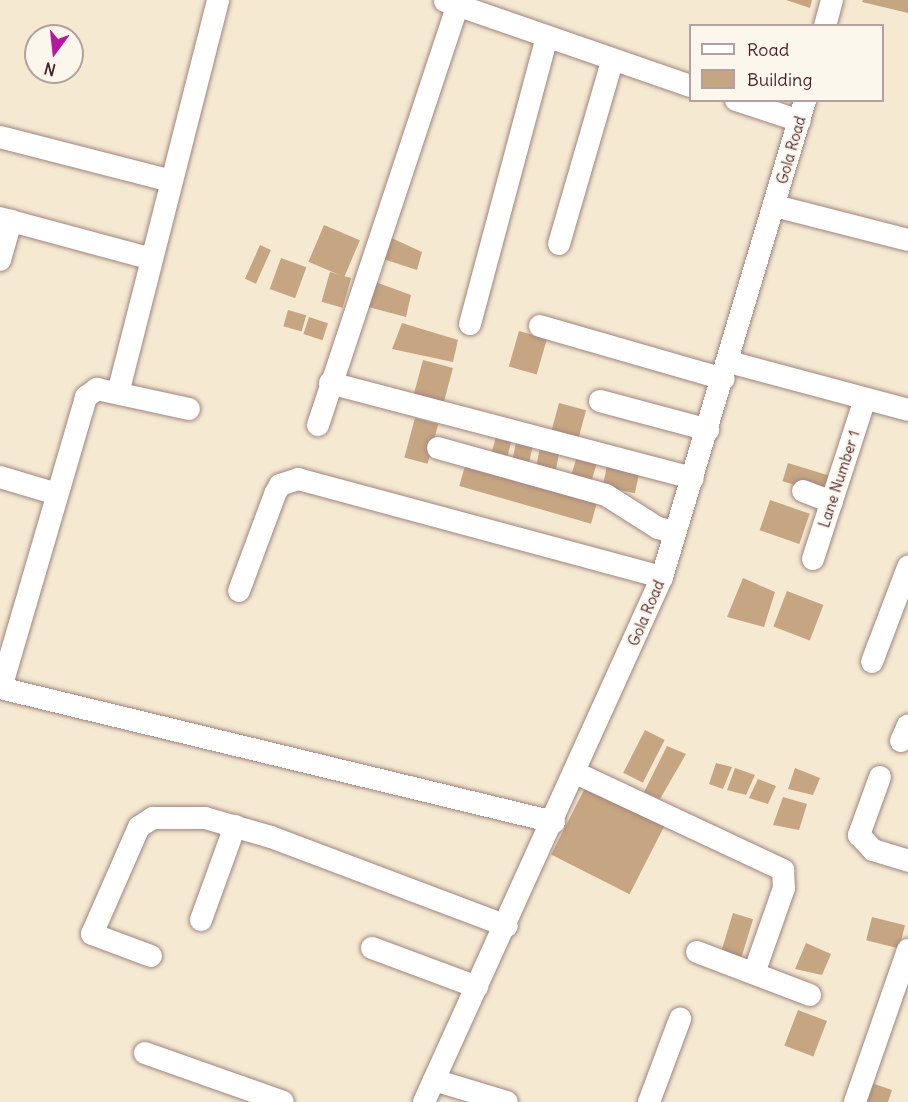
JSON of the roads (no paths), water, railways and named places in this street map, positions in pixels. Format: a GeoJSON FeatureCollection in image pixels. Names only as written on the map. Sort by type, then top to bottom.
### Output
{"type":"FeatureCollection","features":[{"type":"Feature","properties":{"kind":"street"},"geometry":{"type":"LineString","coordinates":[[118,393],[218,0]]}},
{"type":"Feature","properties":{"kind":"street"},"geometry":{"type":"LineString","coordinates":[[826,24],[832,0]]}},
{"type":"Feature","properties":{"kind":"street"},"geometry":{"type":"LineString","coordinates":[[318,425],[450,2],[612,61],[689,86]]}},
{"type":"Feature","properties":{"kind":"street"},"geometry":{"type":"LineString","coordinates":[[470,324],[547,37]]}},
{"type":"Feature","properties":{"kind":"street"},"geometry":{"type":"LineString","coordinates":[[559,244],[612,61]]}},
{"type":"Feature","properties":{"kind":"street"},"geometry":{"type":"LineString","coordinates":[[748,102],[803,111]]}},
{"type":"Feature","properties":{"kind":"street","name":"Gola Road"},"geometry":{"type":"LineString","coordinates":[[424,1102],[468,984],[507,926],[662,577],[803,111]]}},
{"type":"Feature","properties":{"kind":"street"},"geometry":{"type":"LineString","coordinates":[[0,137],[171,181]]}},
{"type":"Feature","properties":{"kind":"street"},"geometry":{"type":"LineString","coordinates":[[775,206],[908,240]]}},
{"type":"Feature","properties":{"kind":"street"},"geometry":{"type":"LineString","coordinates":[[0,260],[5,219],[152,259]]}},
{"type":"Feature","properties":{"kind":"street"},"geometry":{"type":"LineString","coordinates":[[540,326],[908,410]]}},
{"type":"Feature","properties":{"kind":"street"},"geometry":{"type":"LineString","coordinates":[[330,382],[693,478]]}},
{"type":"Feature","properties":{"kind":"street"},"geometry":{"type":"LineString","coordinates":[[189,409],[97,389],[86,397],[0,688],[554,822]]}},
{"type":"Feature","properties":{"kind":"street","name":"Lane Number 1"},"geometry":{"type":"LineString","coordinates":[[813,559],[865,399]]}},
{"type":"Feature","properties":{"kind":"street"},"geometry":{"type":"LineString","coordinates":[[600,401],[708,430]]}},
{"type":"Feature","properties":{"kind":"street"},"geometry":{"type":"LineString","coordinates":[[438,448],[606,495],[658,528],[675,532]]}},
{"type":"Feature","properties":{"kind":"street"},"geometry":{"type":"LineString","coordinates":[[0,477],[57,494]]}},
{"type":"Feature","properties":{"kind":"street"},"geometry":{"type":"LineString","coordinates":[[239,591],[274,494],[280,485],[297,479],[662,577]]}},
{"type":"Feature","properties":{"kind":"street"},"geometry":{"type":"LineString","coordinates":[[803,491],[832,502]]}},
{"type":"Feature","properties":{"kind":"street"},"geometry":{"type":"LineString","coordinates":[[872,662],[908,567]]}},
{"type":"Feature","properties":{"kind":"street"},"geometry":{"type":"LineString","coordinates":[[576,773],[783,870],[784,888],[754,973]]}},
{"type":"Feature","properties":{"kind":"street"},"geometry":{"type":"LineString","coordinates":[[880,777],[859,835],[873,850],[908,861]]}},
{"type":"Feature","properties":{"kind":"street"},"geometry":{"type":"LineString","coordinates":[[151,956],[92,934],[139,827],[153,818],[182,817],[235,826],[507,926]]}},
{"type":"Feature","properties":{"kind":"street"},"geometry":{"type":"LineString","coordinates":[[201,920],[235,826]]}},
{"type":"Feature","properties":{"kind":"street"},"geometry":{"type":"LineString","coordinates":[[372,948],[468,984]]}},
{"type":"Feature","properties":{"kind":"street"},"geometry":{"type":"LineString","coordinates":[[855,1102],[908,950]]}},
{"type":"Feature","properties":{"kind":"street"},"geometry":{"type":"LineString","coordinates":[[698,952],[810,994]]}},
{"type":"Feature","properties":{"kind":"street"},"geometry":{"type":"LineString","coordinates":[[649,1102],[680,1019]]}},
{"type":"Feature","properties":{"kind":"street"},"geometry":{"type":"LineString","coordinates":[[145,1053],[283,1102]]}},
{"type":"Feature","properties":{"kind":"street"},"geometry":{"type":"LineString","coordinates":[[434,1080],[507,1102]]}}]}
